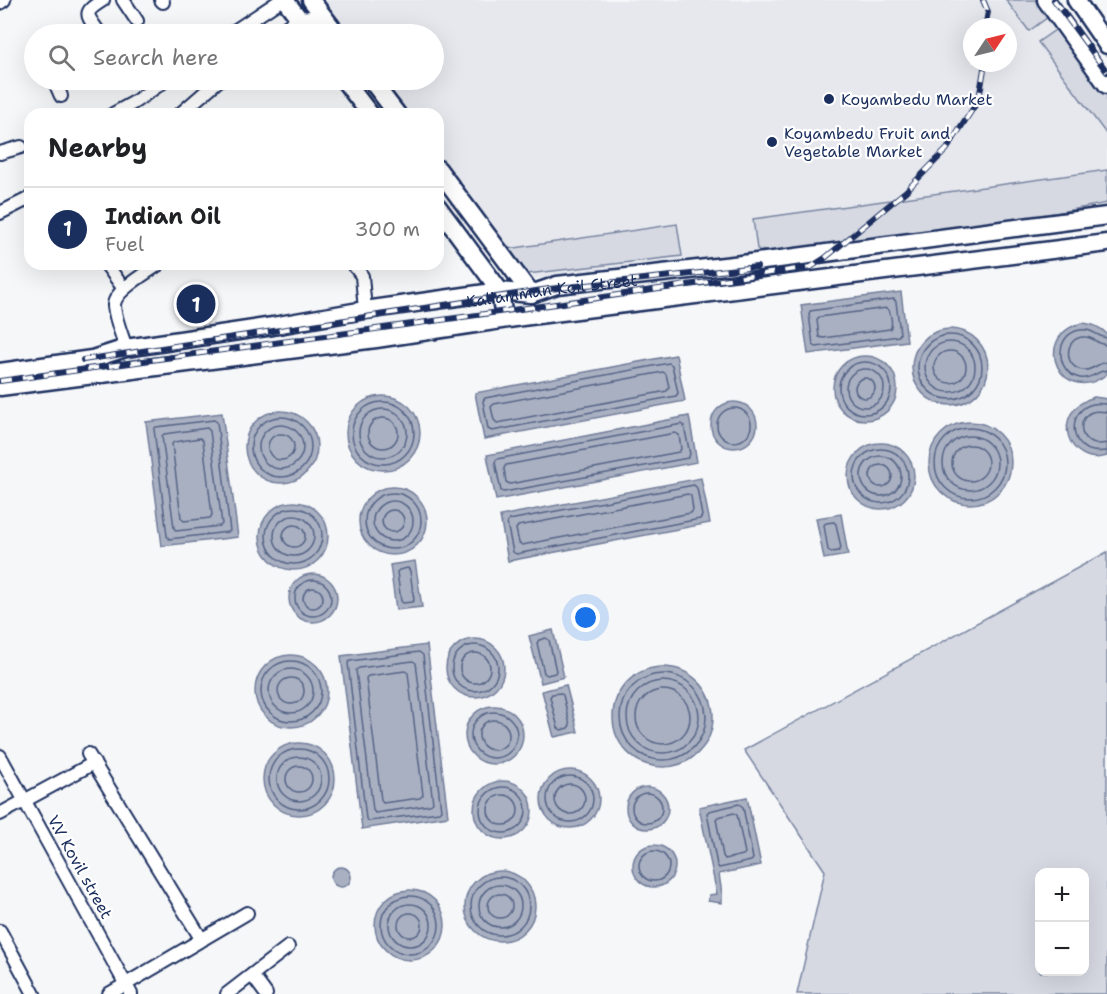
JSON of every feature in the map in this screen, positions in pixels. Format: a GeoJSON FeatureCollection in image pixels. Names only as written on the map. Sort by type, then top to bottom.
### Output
{"type":"FeatureCollection","features":[{"type":"Feature","properties":{"kind":"main road"},"geometry":{"type":"LineString","coordinates":[[283,0],[303,24]]}},
{"type":"Feature","properties":{"kind":"main road"},"geometry":{"type":"LineString","coordinates":[[311,0],[329,24]]}},
{"type":"Feature","properties":{"kind":"main road"},"geometry":{"type":"LineString","coordinates":[[1046,0],[1107,85]]}},
{"type":"Feature","properties":{"kind":"main road"},"geometry":{"type":"LineString","coordinates":[[1076,0],[1107,45]]}},
{"type":"Feature","properties":{"kind":"main road"},"geometry":{"type":"LineString","coordinates":[[352,90],[365,108]]}},
{"type":"Feature","properties":{"kind":"main road"},"geometry":{"type":"LineString","coordinates":[[379,90],[392,108]]}},
{"type":"Feature","properties":{"kind":"main road"},"geometry":{"type":"LineString","coordinates":[[444,177],[531,294],[522,316]]}},
{"type":"Feature","properties":{"kind":"main road"},"geometry":{"type":"LineString","coordinates":[[444,215],[500,291],[504,319]]}},
{"type":"Feature","properties":{"kind":"main road","name":"Kaliamman Koil Street"},"geometry":{"type":"LineString","coordinates":[[0,372],[92,359],[126,348],[365,310],[500,291],[531,294],[557,285],[742,264],[1107,216]]}},
{"type":"Feature","properties":{"kind":"main road","name":"Kaliamman Koil Street"},"geometry":{"type":"LineString","coordinates":[[0,387],[376,339],[522,316],[1107,243]]}},
{"type":"Feature","properties":{"kind":"street"},"geometry":{"type":"LineString","coordinates":[[0,3],[4,0]]}},
{"type":"Feature","properties":{"kind":"street"},"geometry":{"type":"LineString","coordinates":[[94,24],[89,17],[89,10],[104,0]]}},
{"type":"Feature","properties":{"kind":"street"},"geometry":{"type":"LineString","coordinates":[[123,0],[137,21]]}},
{"type":"Feature","properties":{"kind":"street"},"geometry":{"type":"LineString","coordinates":[[246,24],[283,0]]}},
{"type":"Feature","properties":{"kind":"street"},"geometry":{"type":"LineString","coordinates":[[290,24],[298,18],[323,16]]}},
{"type":"Feature","properties":{"kind":"street"},"geometry":{"type":"LineString","coordinates":[[58,90],[61,96]]}},
{"type":"Feature","properties":{"kind":"street"},"geometry":{"type":"LineString","coordinates":[[124,108],[152,90]]}},
{"type":"Feature","properties":{"kind":"street"},"geometry":{"type":"LineString","coordinates":[[187,108],[208,90]]}},
{"type":"Feature","properties":{"kind":"street"},"geometry":{"type":"LineString","coordinates":[[0,153],[21,147]]}},
{"type":"Feature","properties":{"kind":"street"},"geometry":{"type":"LineString","coordinates":[[0,213],[24,201]]}},
{"type":"Feature","properties":{"kind":"street"},"geometry":{"type":"LineString","coordinates":[[110,270],[124,289]]}},
{"type":"Feature","properties":{"kind":"street"},"geometry":{"type":"LineString","coordinates":[[126,348],[114,303],[115,298],[151,270]]}},
{"type":"Feature","properties":{"kind":"street"},"geometry":{"type":"LineString","coordinates":[[358,270],[362,276],[365,310]]}},
{"type":"Feature","properties":{"kind":"street","name":"V.V Kovil street"},"geometry":{"type":"LineString","coordinates":[[0,756],[128,989]]}},
{"type":"Feature","properties":{"kind":"street"},"geometry":{"type":"LineString","coordinates":[[0,814],[25,801],[91,759],[202,940]]}},
{"type":"Feature","properties":{"kind":"street"},"geometry":{"type":"LineString","coordinates":[[109,994],[128,989],[247,913]]}},
{"type":"Feature","properties":{"kind":"street"},"geometry":{"type":"LineString","coordinates":[[0,931],[34,994]]}},
{"type":"Feature","properties":{"kind":"street"},"geometry":{"type":"LineString","coordinates":[[227,994],[288,947]]}},
{"type":"Feature","properties":{"kind":"street"},"geometry":{"type":"LineString","coordinates":[[252,975],[266,994]]}},
{"type":"Feature","properties":{"kind":"shaded area","name":"Koyambedu Fruit and Vegetable Market"},"geometry":{"type":"Polygon","coordinates":[[[316,0],[1043,0],[1107,89],[1107,210],[516,281],[444,179],[444,108],[394,108],[381,90],[444,90],[444,24],[334,24],[316,0]]]}},
{"type":"Feature","properties":{"kind":"shaded area"},"geometry":{"type":"Polygon","coordinates":[[[1006,0],[1036,0],[1048,17],[1029,31],[1006,0]]]}},
{"type":"Feature","properties":{"kind":"shaded area"},"geometry":{"type":"Polygon","coordinates":[[[1058,28],[1107,93],[1107,135],[1038,42],[1058,28]]]}},
{"type":"Feature","properties":{"kind":"shaded area"},"geometry":{"type":"Polygon","coordinates":[[[1107,170],[1107,203],[808,261],[757,249],[753,219],[1107,170]]]}},
{"type":"Feature","properties":{"kind":"shaded area"},"geometry":{"type":"Polygon","coordinates":[[[677,224],[682,256],[527,274],[521,272],[501,250],[677,224]]]}},
{"type":"Feature","properties":{"kind":"shaded area"},"geometry":{"type":"Polygon","coordinates":[[[1107,552],[1107,994],[797,994],[825,871],[744,750],[1107,552]]]}},
{"type":"Feature","properties":{"kind":"water"},"geometry":{"type":"Polygon","coordinates":[[[901,292],[907,341],[808,354],[801,305],[901,292]]]}},
{"type":"Feature","properties":{"kind":"water"},"geometry":{"type":"Polygon","coordinates":[[[1082,323],[1095,326],[1107,334],[1107,374],[1091,382],[1077,383],[1066,377],[1058,367],[1055,355],[1057,342],[1066,331],[1082,323]]]}},
{"type":"Feature","properties":{"kind":"water"},"geometry":{"type":"Polygon","coordinates":[[[943,329],[957,329],[971,335],[982,346],[988,360],[985,382],[977,394],[957,405],[943,405],[929,399],[918,388],[912,374],[912,360],[918,346],[929,335],[943,329]]]}},
{"type":"Feature","properties":{"kind":"water"},"geometry":{"type":"Polygon","coordinates":[[[676,355],[685,401],[484,439],[475,393],[676,355]]]}},
{"type":"Feature","properties":{"kind":"water"},"geometry":{"type":"Polygon","coordinates":[[[859,356],[871,356],[888,365],[895,376],[897,388],[895,400],[888,411],[871,420],[859,420],[847,415],[838,406],[833,394],[833,382],[838,370],[847,361],[859,356]]]}},
{"type":"Feature","properties":{"kind":"water"},"geometry":{"type":"Polygon","coordinates":[[[376,396],[390,396],[404,402],[414,412],[420,426],[418,447],[404,464],[390,470],[376,470],[362,464],[352,454],[346,440],[346,426],[352,412],[362,402],[376,396]]]}},
{"type":"Feature","properties":{"kind":"water"},"geometry":{"type":"Polygon","coordinates":[[[1094,397],[1107,399],[1107,456],[1094,458],[1082,454],[1074,447],[1067,425],[1071,414],[1080,404],[1094,397]]]}},
{"type":"Feature","properties":{"kind":"water"},"geometry":{"type":"Polygon","coordinates":[[[734,402],[750,409],[757,425],[750,441],[734,448],[718,441],[711,425],[718,409],[734,402]]]}},
{"type":"Feature","properties":{"kind":"water"},"geometry":{"type":"Polygon","coordinates":[[[281,411],[301,417],[311,427],[317,447],[311,467],[301,477],[281,483],[261,477],[251,467],[245,447],[251,427],[261,417],[281,411]]]}},
{"type":"Feature","properties":{"kind":"water"},"geometry":{"type":"Polygon","coordinates":[[[222,413],[238,537],[162,546],[146,422],[222,413]]]}},
{"type":"Feature","properties":{"kind":"water"},"geometry":{"type":"Polygon","coordinates":[[[689,416],[697,462],[496,500],[487,455],[689,416]]]}},
{"type":"Feature","properties":{"kind":"water"},"geometry":{"type":"Polygon","coordinates":[[[970,422],[986,425],[999,434],[1008,447],[1011,463],[1008,479],[999,492],[986,501],[970,504],[954,501],[941,492],[932,479],[929,463],[932,447],[941,434],[954,425],[970,422]]]}},
{"type":"Feature","properties":{"kind":"water"},"geometry":{"type":"Polygon","coordinates":[[[875,443],[887,443],[899,448],[909,458],[914,476],[912,489],[899,504],[887,509],[875,509],[863,504],[853,494],[848,482],[848,470],[853,458],[863,448],[875,443]]]}},
{"type":"Feature","properties":{"kind":"water"},"geometry":{"type":"Polygon","coordinates":[[[701,478],[710,523],[508,561],[500,516],[701,478]]]}},
{"type":"Feature","properties":{"kind":"water"},"geometry":{"type":"Polygon","coordinates":[[[393,487],[406,490],[417,497],[424,508],[427,521],[424,534],[417,545],[406,552],[393,555],[380,552],[369,545],[362,534],[359,521],[362,508],[369,497],[380,490],[393,487]]]}},
{"type":"Feature","properties":{"kind":"water"},"geometry":{"type":"Polygon","coordinates":[[[294,502],[307,505],[318,512],[325,523],[328,536],[325,549],[318,560],[307,567],[294,570],[281,567],[270,560],[263,549],[260,536],[263,523],[270,512],[281,505],[294,502]]]}},
{"type":"Feature","properties":{"kind":"water"},"geometry":{"type":"Polygon","coordinates":[[[841,514],[848,555],[824,559],[816,518],[841,514]]]}},
{"type":"Feature","properties":{"kind":"water"},"geometry":{"type":"Polygon","coordinates":[[[415,561],[422,607],[396,610],[390,565],[415,561]]]}},
{"type":"Feature","properties":{"kind":"water"},"geometry":{"type":"Polygon","coordinates":[[[313,574],[330,581],[337,598],[330,615],[313,622],[296,615],[289,598],[296,581],[313,574]]]}},
{"type":"Feature","properties":{"kind":"water"},"geometry":{"type":"Polygon","coordinates":[[[553,630],[564,677],[541,683],[529,636],[553,630]]]}},
{"type":"Feature","properties":{"kind":"water"},"geometry":{"type":"Polygon","coordinates":[[[475,639],[486,641],[499,652],[504,668],[502,679],[491,692],[475,697],[464,695],[451,684],[446,668],[448,657],[459,644],[475,639]]]}},
{"type":"Feature","properties":{"kind":"water"},"geometry":{"type":"Polygon","coordinates":[[[427,645],[448,816],[362,829],[341,656],[427,645]]]}},
{"type":"Feature","properties":{"kind":"water"},"geometry":{"type":"Polygon","coordinates":[[[291,655],[311,661],[321,671],[327,691],[321,711],[311,721],[291,727],[271,721],[261,711],[255,691],[261,671],[271,661],[291,655]]]}},
{"type":"Feature","properties":{"kind":"water"},"geometry":{"type":"Polygon","coordinates":[[[663,667],[682,671],[698,682],[709,698],[713,717],[709,736],[698,752],[682,763],[663,767],[644,763],[628,752],[617,736],[613,717],[617,698],[628,682],[644,671],[663,667]]]}},
{"type":"Feature","properties":{"kind":"water"},"geometry":{"type":"Polygon","coordinates":[[[566,685],[578,732],[554,737],[542,691],[566,685]]]}},
{"type":"Feature","properties":{"kind":"water"},"geometry":{"type":"Polygon","coordinates":[[[494,706],[505,708],[518,719],[523,735],[521,746],[510,759],[494,764],[483,762],[470,751],[465,735],[467,724],[478,711],[494,706]]]}},
{"type":"Feature","properties":{"kind":"water"},"geometry":{"type":"Polygon","coordinates":[[[299,743],[319,749],[329,759],[335,779],[329,799],[319,809],[299,815],[279,809],[269,799],[263,779],[269,759],[279,749],[299,743]]]}},
{"type":"Feature","properties":{"kind":"water"},"geometry":{"type":"Polygon","coordinates":[[[570,770],[581,772],[594,783],[599,799],[597,810],[586,823],[570,828],[559,826],[546,815],[541,799],[543,788],[554,775],[570,770]]]}},
{"type":"Feature","properties":{"kind":"water"},"geometry":{"type":"Polygon","coordinates":[[[503,781],[514,783],[527,794],[532,810],[530,821],[519,834],[503,839],[492,837],[479,826],[474,810],[476,799],[487,786],[503,781]]]}},
{"type":"Feature","properties":{"kind":"water"},"geometry":{"type":"Polygon","coordinates":[[[647,787],[655,788],[662,793],[667,800],[667,816],[662,823],[655,828],[647,829],[639,828],[632,823],[627,816],[626,808],[627,800],[632,793],[639,788],[647,787]]]}},
{"type":"Feature","properties":{"kind":"water"},"geometry":{"type":"Polygon","coordinates":[[[747,797],[761,865],[719,874],[722,903],[708,901],[709,895],[717,894],[699,807],[747,797]]]}},
{"type":"Feature","properties":{"kind":"water"},"geometry":{"type":"Polygon","coordinates":[[[654,845],[662,846],[669,851],[674,858],[674,874],[669,881],[662,886],[654,887],[646,886],[639,881],[634,874],[633,866],[634,858],[639,851],[646,846],[654,845]]]}},
{"type":"Feature","properties":{"kind":"water"},"geometry":{"type":"Polygon","coordinates":[[[341,867],[348,870],[351,877],[348,884],[341,887],[334,884],[331,877],[334,870],[341,867]]]}},
{"type":"Feature","properties":{"kind":"water"},"geometry":{"type":"Polygon","coordinates":[[[500,871],[513,874],[525,881],[532,893],[535,906],[532,919],[525,931],[513,938],[500,941],[487,938],[475,931],[468,919],[465,906],[468,893],[475,881],[487,874],[500,871]]]}},
{"type":"Feature","properties":{"kind":"water"},"geometry":{"type":"Polygon","coordinates":[[[410,890],[423,893],[435,900],[442,912],[445,925],[442,938],[435,950],[423,957],[410,960],[397,957],[385,950],[378,938],[375,925],[378,912],[385,900],[397,893],[410,890]]]}},
{"type":"Feature","properties":{"kind":"railway"},"geometry":{"type":"LineString","coordinates":[[983,0],[988,12],[987,18]]}},
{"type":"Feature","properties":{"kind":"railway"},"geometry":{"type":"LineString","coordinates":[[1054,0],[1107,72]]}},
{"type":"Feature","properties":{"kind":"railway"},"geometry":{"type":"LineString","coordinates":[[0,381],[811,267],[906,191],[947,149],[979,99],[984,72]]}},
{"type":"Feature","properties":{"kind":"railway"},"geometry":{"type":"LineString","coordinates":[[83,360],[549,289],[757,267]]}},
{"type":"Feature","properties":{"kind":"place","name":"Koyambedu Market"},"geometry":{"type":"Point","coordinates":[829,99]}},
{"type":"Feature","properties":{"kind":"place","name":"Koyambedu Fruit and Vegetable Market"},"geometry":{"type":"Point","coordinates":[772,142]}},
{"type":"Feature","properties":{"kind":"place","name":"Indian Oil"},"geometry":{"type":"Point","coordinates":[196,304]}}]}
